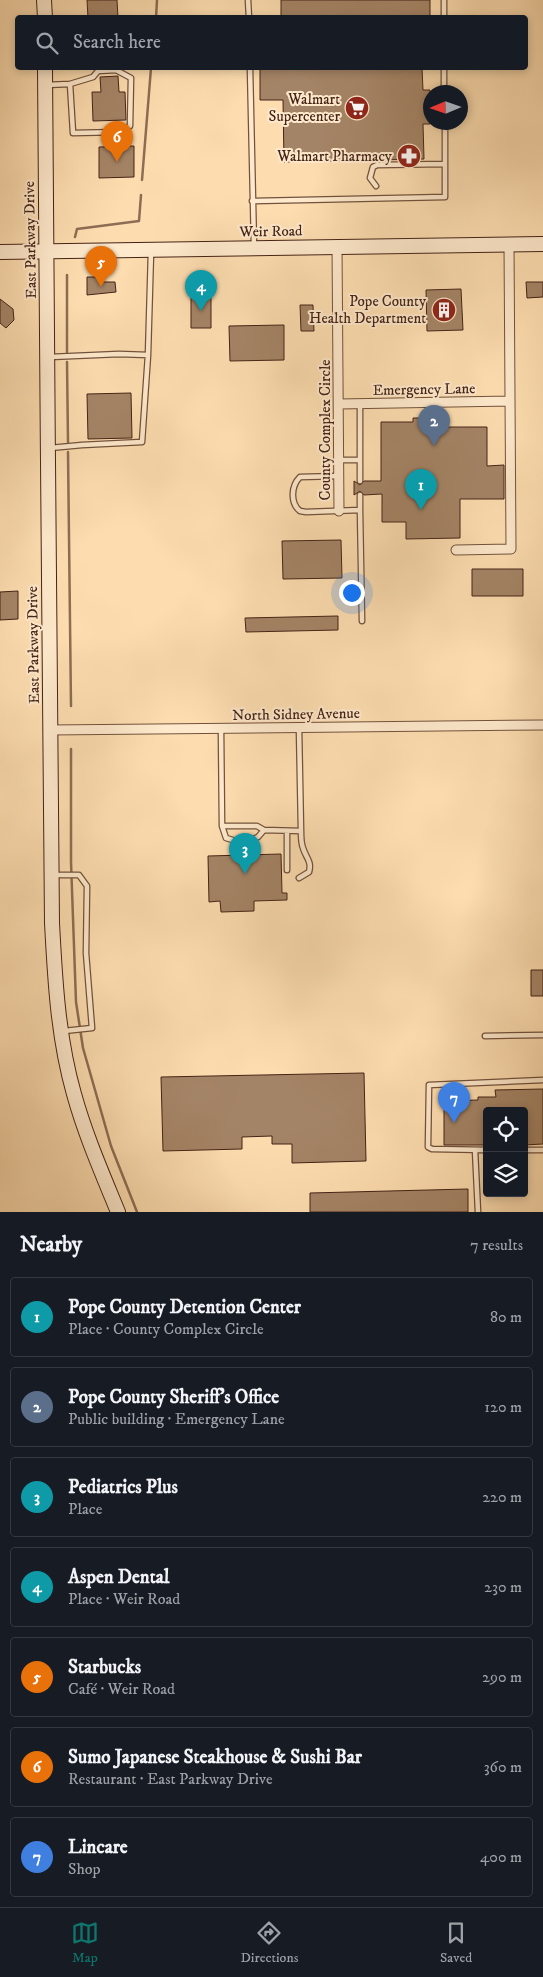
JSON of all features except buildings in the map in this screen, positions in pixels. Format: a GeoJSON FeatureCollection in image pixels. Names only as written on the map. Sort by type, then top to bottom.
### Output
{"type":"FeatureCollection","features":[{"type":"Feature","properties":{"kind":"main road"},"geometry":{"type":"LineString","coordinates":[[44,0],[44,15]]}},
{"type":"Feature","properties":{"kind":"main road","name":"East Parkway Drive"},"geometry":{"type":"LineString","coordinates":[[45,70],[47,251],[46,449],[55,975],[61,1031],[74,1093],[83,1125],[118,1212]]}},
{"type":"Feature","properties":{"kind":"main road","name":"Weir Road"},"geometry":{"type":"LineString","coordinates":[[0,252],[543,244]]}},
{"type":"Feature","properties":{"kind":"street"},"geometry":{"type":"LineString","coordinates":[[456,550],[511,549],[509,244]]}},
{"type":"Feature","properties":{"kind":"street","name":"County Complex Circle"},"geometry":{"type":"LineString","coordinates":[[337,246],[339,511]]}},
{"type":"Feature","properties":{"kind":"street","name":"Emergency Lane"},"geometry":{"type":"LineString","coordinates":[[339,404],[510,401]]}},
{"type":"Feature","properties":{"kind":"street","name":"North Sidney Avenue"},"geometry":{"type":"LineString","coordinates":[[50,730],[543,725]]}},
{"type":"Feature","properties":{"kind":"lane"},"geometry":{"type":"LineString","coordinates":[[248,0],[248,15]]}},
{"type":"Feature","properties":{"kind":"lane"},"geometry":{"type":"LineString","coordinates":[[444,0],[444,15]]}},
{"type":"Feature","properties":{"kind":"lane"},"geometry":{"type":"LineString","coordinates":[[45,85],[70,84],[93,77],[98,71],[116,70],[130,78],[130,126],[122,132],[73,133],[70,84]]}},
{"type":"Feature","properties":{"kind":"lane"},"geometry":{"type":"LineString","coordinates":[[250,70],[254,248]]}},
{"type":"Feature","properties":{"kind":"lane"},"geometry":{"type":"LineString","coordinates":[[444,70],[444,85]]}},
{"type":"Feature","properties":{"kind":"lane"},"geometry":{"type":"LineString","coordinates":[[252,200],[445,197],[445,130]]}},
{"type":"Feature","properties":{"kind":"lane"},"geometry":{"type":"LineString","coordinates":[[376,186],[370,178],[373,167],[377,165],[445,164]]}},
{"type":"Feature","properties":{"kind":"lane"},"geometry":{"type":"LineString","coordinates":[[46,449],[142,442],[148,355],[151,249]]}},
{"type":"Feature","properties":{"kind":"lane"},"geometry":{"type":"LineString","coordinates":[[47,358],[119,354],[148,355]]}},
{"type":"Feature","properties":{"kind":"lane"},"geometry":{"type":"LineString","coordinates":[[360,404],[360,481]]}},
{"type":"Feature","properties":{"kind":"lane"},"geometry":{"type":"LineString","coordinates":[[339,460],[360,460]]}},
{"type":"Feature","properties":{"kind":"lane"},"geometry":{"type":"LineString","coordinates":[[339,476],[300,477],[293,487],[294,502],[300,511],[339,511]]}},
{"type":"Feature","properties":{"kind":"lane"},"geometry":{"type":"LineString","coordinates":[[360,495],[362,621]]}},
{"type":"Feature","properties":{"kind":"lane","name":"County Complex Circle"},"geometry":{"type":"LineString","coordinates":[[339,511],[360,510]]}},
{"type":"Feature","properties":{"kind":"lane"},"geometry":{"type":"LineString","coordinates":[[221,728],[222,826],[226,838],[236,841]]}},
{"type":"Feature","properties":{"kind":"lane"},"geometry":{"type":"LineString","coordinates":[[299,728],[301,831],[303,849],[310,866],[309,872],[299,878]]}},
{"type":"Feature","properties":{"kind":"lane"},"geometry":{"type":"LineString","coordinates":[[222,826],[257,826],[264,830],[301,831]]}},
{"type":"Feature","properties":{"kind":"lane"},"geometry":{"type":"LineString","coordinates":[[249,841],[258,837],[264,830]]}},
{"type":"Feature","properties":{"kind":"lane"},"geometry":{"type":"LineString","coordinates":[[287,831],[287,870]]}},
{"type":"Feature","properties":{"kind":"lane"},"geometry":{"type":"LineString","coordinates":[[52,875],[79,875],[87,886],[86,953],[92,1028],[61,1031]]}},
{"type":"Feature","properties":{"kind":"lane"},"geometry":{"type":"LineString","coordinates":[[485,1036],[543,1035]]}},
{"type":"Feature","properties":{"kind":"lane"},"geometry":{"type":"LineString","coordinates":[[483,1150],[432,1150],[428,1147],[429,1085],[543,1080]]}},
{"type":"Feature","properties":{"kind":"lane"},"geometry":{"type":"LineString","coordinates":[[475,1150],[478,1212]]}},
{"type":"Feature","properties":{"kind":"lane"},"geometry":{"type":"LineString","coordinates":[[528,1150],[543,1150]]}},
{"type":"Feature","properties":{"kind":"waterway"},"geometry":{"type":"LineString","coordinates":[[156,15],[157,0]]}},
{"type":"Feature","properties":{"kind":"waterway"},"geometry":{"type":"LineString","coordinates":[[142,180],[151,70]]}},
{"type":"Feature","properties":{"kind":"waterway"},"geometry":{"type":"LineString","coordinates":[[75,237],[77,229],[139,221],[141,195]]}},
{"type":"Feature","properties":{"kind":"waterway"},"geometry":{"type":"LineString","coordinates":[[67,275],[67,352]]}},
{"type":"Feature","properties":{"kind":"waterway"},"geometry":{"type":"LineString","coordinates":[[67,362],[68,442]]}},
{"type":"Feature","properties":{"kind":"waterway"},"geometry":{"type":"LineString","coordinates":[[68,452],[71,706]]}},
{"type":"Feature","properties":{"kind":"waterway"},"geometry":{"type":"LineString","coordinates":[[71,749],[71,862],[76,1002],[83,1048],[111,1146],[137,1212]]}},
{"type":"Feature","properties":{"kind":"place","name":"Walmart Supercenter"},"geometry":{"type":"Point","coordinates":[357,108]}},
{"type":"Feature","properties":{"kind":"place","name":"Walmart Pharmacy"},"geometry":{"type":"Point","coordinates":[409,156]}},
{"type":"Feature","properties":{"kind":"place","name":"Sumo Japanese Steakhouse & Sushi Bar"},"geometry":{"type":"Point","coordinates":[117,162]}},
{"type":"Feature","properties":{"kind":"place","name":"Starbucks"},"geometry":{"type":"Point","coordinates":[101,287]}},
{"type":"Feature","properties":{"kind":"place","name":"Pope County Health Department"},"geometry":{"type":"Point","coordinates":[444,310]}},
{"type":"Feature","properties":{"kind":"place","name":"Aspen Dental"},"geometry":{"type":"Point","coordinates":[201,311]}},
{"type":"Feature","properties":{"kind":"place","name":"Pope County Sheriff's Office"},"geometry":{"type":"Point","coordinates":[434,446]}},
{"type":"Feature","properties":{"kind":"place","name":"Pope County Detention Center"},"geometry":{"type":"Point","coordinates":[421,510]}},
{"type":"Feature","properties":{"kind":"place","name":"Pediatrics Plus"},"geometry":{"type":"Point","coordinates":[245,874]}},
{"type":"Feature","properties":{"kind":"place","name":"Lincare"},"geometry":{"type":"Point","coordinates":[454,1123]}}]}
